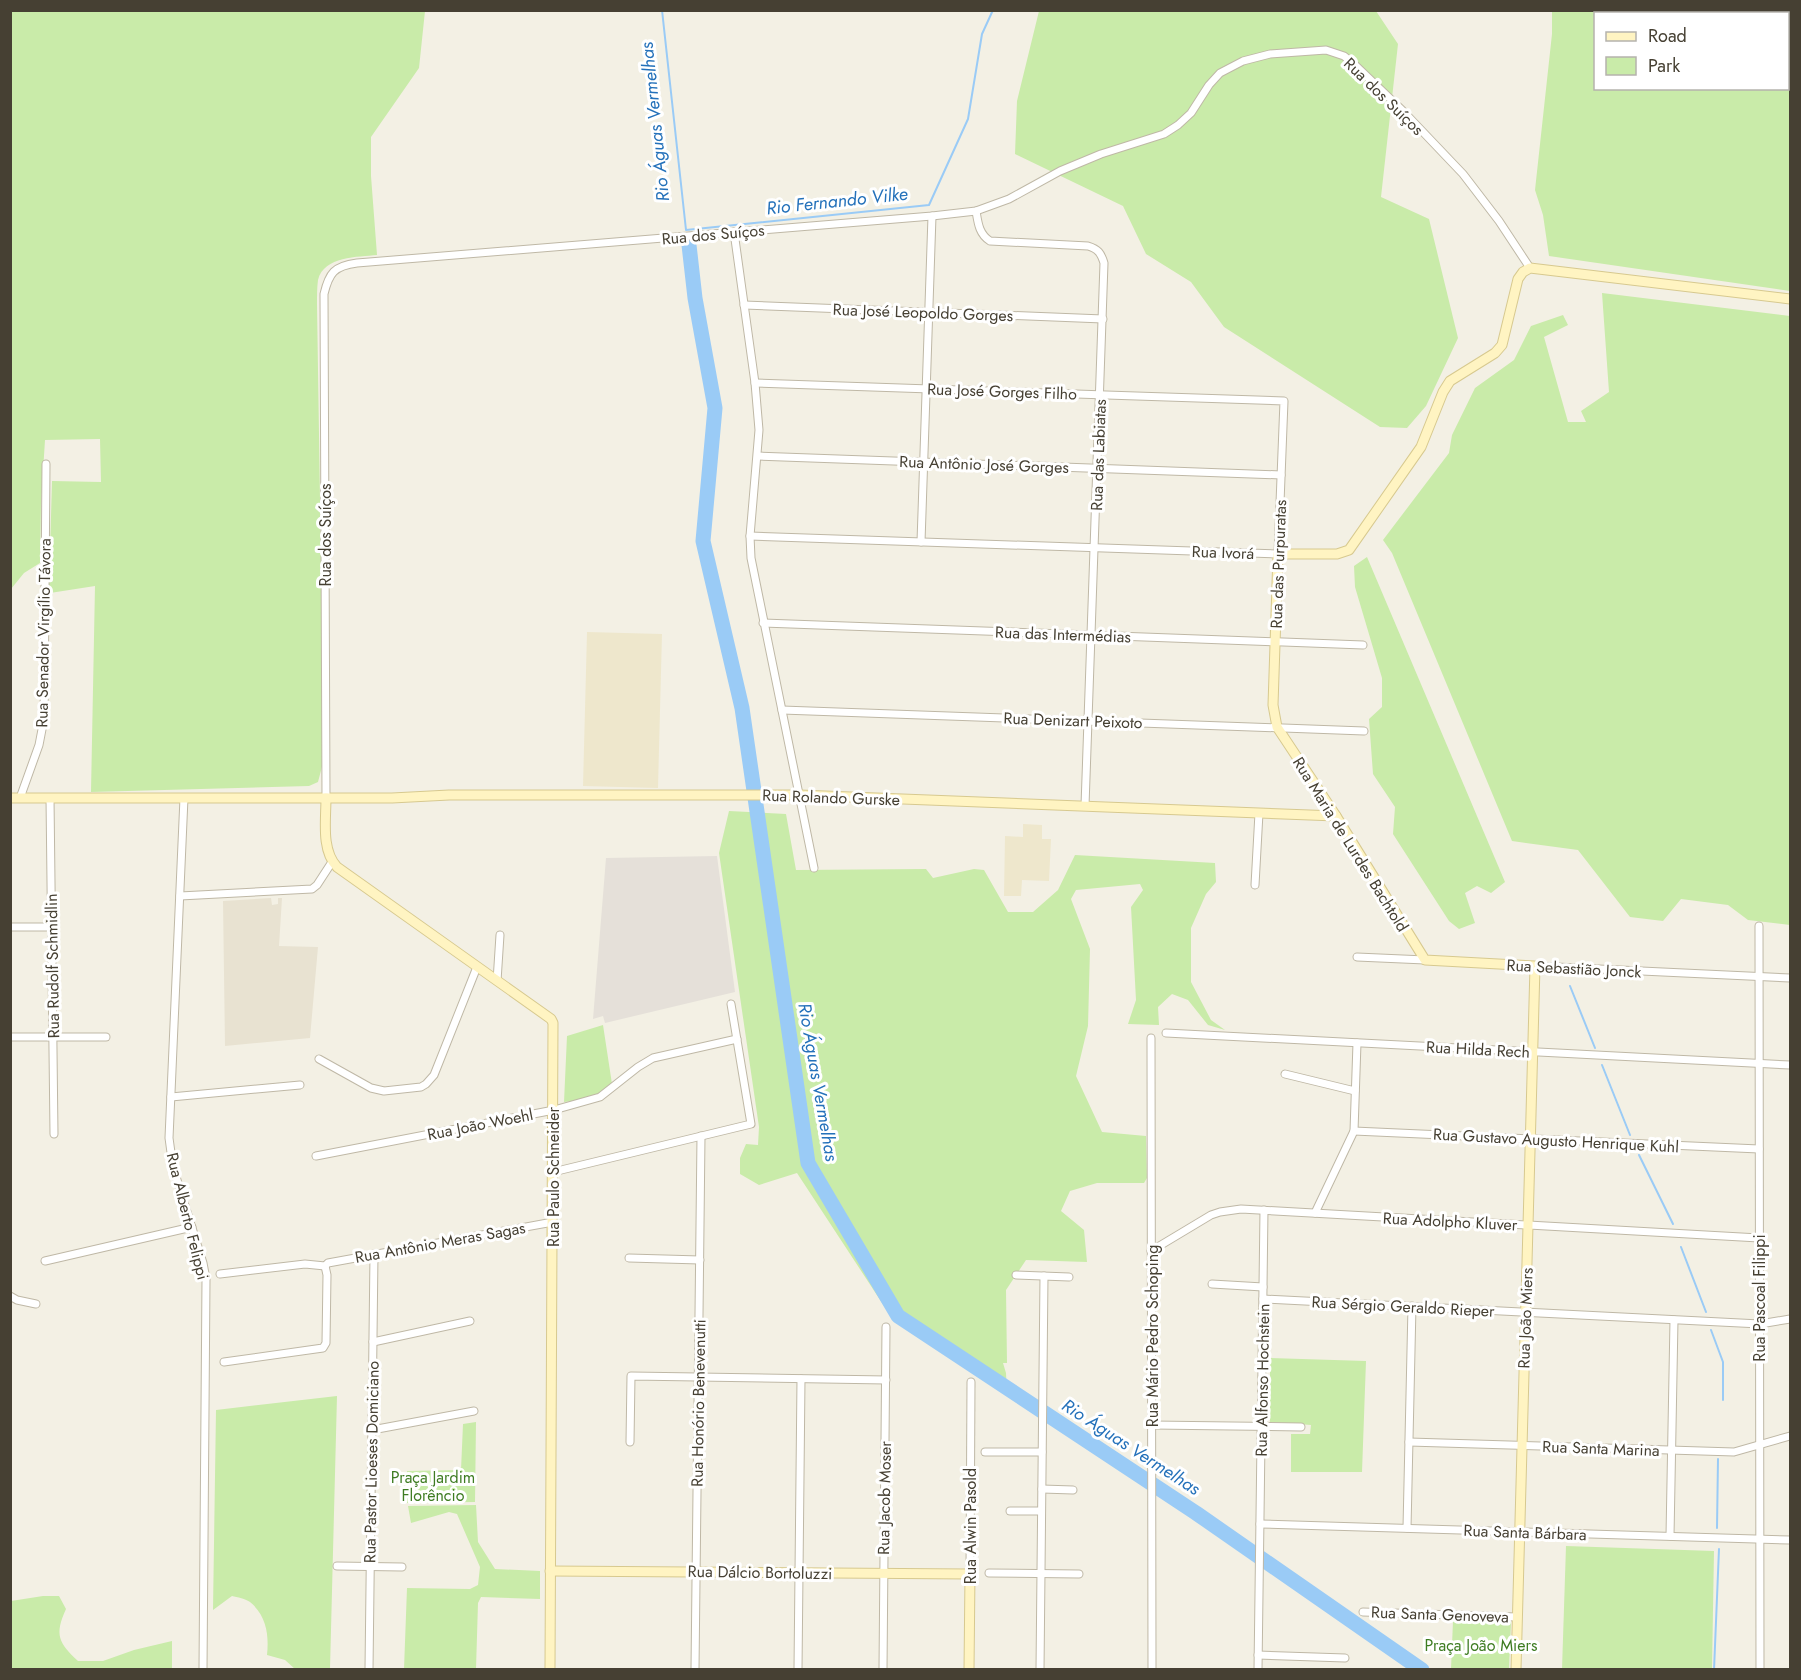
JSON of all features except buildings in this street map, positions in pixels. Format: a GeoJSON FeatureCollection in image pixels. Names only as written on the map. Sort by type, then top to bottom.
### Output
{"type":"FeatureCollection","features":[{"type":"Feature","properties":{"kind":"street","name":"Rua dos Suíços"},"geometry":{"type":"LineString","coordinates":[[326,798],[324,294],[329,276],[340,267],[357,263],[932,216],[976,210],[1009,199],[1060,171],[1101,154],[1164,134],[1191,113],[1209,85],[1231,66],[1243,60],[1270,54],[1326,50],[1344,56],[1354,64],[1463,174],[1530,268]]}},
{"type":"Feature","properties":{"kind":"street","name":"Rua das Labiatas"},"geometry":{"type":"LineString","coordinates":[[976,210],[980,229],[984,237],[990,241],[1088,246],[1096,248],[1104,263],[1085,806]]}},
{"type":"Feature","properties":{"kind":"street"},"geometry":{"type":"LineString","coordinates":[[921,542],[932,216]]}},
{"type":"Feature","properties":{"kind":"street"},"geometry":{"type":"LineString","coordinates":[[734,232],[759,420],[750,536],[751,558],[814,868]]}},
{"type":"Feature","properties":{"kind":"street"},"geometry":{"type":"LineString","coordinates":[[1530,268],[1791,300]]}},
{"type":"Feature","properties":{"kind":"street","name":"Rua Ivorá"},"geometry":{"type":"LineString","coordinates":[[750,536],[1278,554],[1337,554],[1349,550],[1421,447],[1443,392],[1450,381],[1495,353],[1502,345],[1518,279],[1530,268]]}},
{"type":"Feature","properties":{"kind":"street","name":"Rua José Leopoldo Gorges"},"geometry":{"type":"LineString","coordinates":[[744,305],[1103,319]]}},
{"type":"Feature","properties":{"kind":"street","name":"Rua José Gorges Filho"},"geometry":{"type":"LineString","coordinates":[[755,383],[1284,401]]}},
{"type":"Feature","properties":{"kind":"street","name":"Rua das Purpuratas"},"geometry":{"type":"LineString","coordinates":[[1277,728],[1273,705],[1284,401]]}},
{"type":"Feature","properties":{"kind":"street","name":"Rua Antônio José Gorges"},"geometry":{"type":"LineString","coordinates":[[758,456],[1281,475]]}},
{"type":"Feature","properties":{"kind":"street","name":"Rua Senador Virgílio Távora"},"geometry":{"type":"LineString","coordinates":[[15,798],[39,745],[44,718],[46,464]]}},
{"type":"Feature","properties":{"kind":"street","name":"Rua das Intermédias"},"geometry":{"type":"LineString","coordinates":[[764,623],[1363,645]]}},
{"type":"Feature","properties":{"kind":"street","name":"Rua Denizart Peixoto"},"geometry":{"type":"LineString","coordinates":[[782,710],[1364,731]]}},
{"type":"Feature","properties":{"kind":"street","name":"Rua Maria de Lurdes Bachtold"},"geometry":{"type":"LineString","coordinates":[[1277,728],[1336,816],[1425,960]]}},
{"type":"Feature","properties":{"kind":"street","name":"Rua Rolando Gurske"},"geometry":{"type":"LineString","coordinates":[[326,798],[449,795],[800,795],[1336,816]]}},
{"type":"Feature","properties":{"kind":"street"},"geometry":{"type":"LineString","coordinates":[[15,798],[326,798],[327,849],[332,862],[312,889],[180,896]]}},
{"type":"Feature","properties":{"kind":"street","name":"Rua Rudolf Schmidlin"},"geometry":{"type":"LineString","coordinates":[[50,798],[54,1134]]}},
{"type":"Feature","properties":{"kind":"street","name":"Rua Alberto Felippi"},"geometry":{"type":"LineString","coordinates":[[184,798],[170,1153],[206,1278],[203,1670]]}},
{"type":"Feature","properties":{"kind":"street"},"geometry":{"type":"LineString","coordinates":[[1255,885],[1258,813]]}},
{"type":"Feature","properties":{"kind":"street","name":"Rua Paulo Schneider"},"geometry":{"type":"LineString","coordinates":[[332,862],[553,1023],[550,1670]]}},
{"type":"Feature","properties":{"kind":"street","name":"Rua Pascoal Filippi"},"geometry":{"type":"LineString","coordinates":[[1759,926],[1760,1670]]}},
{"type":"Feature","properties":{"kind":"street"},"geometry":{"type":"LineString","coordinates":[[10,927],[52,927]]}},
{"type":"Feature","properties":{"kind":"street"},"geometry":{"type":"LineString","coordinates":[[497,981],[500,935]]}},
{"type":"Feature","properties":{"kind":"street","name":"Rua Sebastião Jonck"},"geometry":{"type":"LineString","coordinates":[[1357,957],[1791,978]]}},
{"type":"Feature","properties":{"kind":"street","name":"Rua João Miers"},"geometry":{"type":"LineString","coordinates":[[1516,1670],[1535,966]]}},
{"type":"Feature","properties":{"kind":"street"},"geometry":{"type":"LineString","coordinates":[[319,1059],[376,1090],[391,1092],[426,1084],[434,1075],[477,967]]}},
{"type":"Feature","properties":{"kind":"street"},"geometry":{"type":"LineString","coordinates":[[553,1172],[751,1124],[731,1004]]}},
{"type":"Feature","properties":{"kind":"street","name":"Rua Hilda Rech"},"geometry":{"type":"LineString","coordinates":[[1166,1033],[1791,1065]]}},
{"type":"Feature","properties":{"kind":"street"},"geometry":{"type":"LineString","coordinates":[[10,1037],[106,1037]]}},
{"type":"Feature","properties":{"kind":"street","name":"Rua Mário Pedro Schoping"},"geometry":{"type":"LineString","coordinates":[[1151,1038],[1152,1670]]}},
{"type":"Feature","properties":{"kind":"street","name":"Rua João Woehl"},"geometry":{"type":"LineString","coordinates":[[316,1156],[554,1110],[600,1097],[638,1067],[653,1059],[737,1039]]}},
{"type":"Feature","properties":{"kind":"street"},"geometry":{"type":"LineString","coordinates":[[1315,1213],[1354,1131],[1357,1043]]}},
{"type":"Feature","properties":{"kind":"street"},"geometry":{"type":"LineString","coordinates":[[1285,1074],[1355,1090]]}},
{"type":"Feature","properties":{"kind":"street"},"geometry":{"type":"LineString","coordinates":[[171,1097],[300,1085]]}},
{"type":"Feature","properties":{"kind":"street","name":"Rua Gustavo Augusto Henrique Kuhl"},"geometry":{"type":"LineString","coordinates":[[1354,1131],[1759,1149]]}},
{"type":"Feature","properties":{"kind":"street","name":"Rua Honório Benevenutti"},"geometry":{"type":"LineString","coordinates":[[695,1670],[701,1136]]}},
{"type":"Feature","properties":{"kind":"street","name":"Rua Adolpho Kluver"},"geometry":{"type":"LineString","coordinates":[[1151,1251],[1211,1215],[1241,1209],[1759,1238]]}},
{"type":"Feature","properties":{"kind":"street","name":"Rua Alfonso Hochstein"},"geometry":{"type":"LineString","coordinates":[[1258,1670],[1264,1210]]}},
{"type":"Feature","properties":{"kind":"street","name":"Rua Antônio Meras Sagas"},"geometry":{"type":"LineString","coordinates":[[220,1274],[305,1264],[326,1264],[553,1222]]}},
{"type":"Feature","properties":{"kind":"street"},"geometry":{"type":"LineString","coordinates":[[45,1261],[192,1227]]}},
{"type":"Feature","properties":{"kind":"street","name":"Rua Pastor Lioeses Domiciano"},"geometry":{"type":"LineString","coordinates":[[369,1670],[374,1254]]}},
{"type":"Feature","properties":{"kind":"street"},"geometry":{"type":"LineString","coordinates":[[629,1258],[700,1260]]}},
{"type":"Feature","properties":{"kind":"street"},"geometry":{"type":"LineString","coordinates":[[224,1362],[323,1348],[326,1343],[326,1264]]}},
{"type":"Feature","properties":{"kind":"street"},"geometry":{"type":"LineString","coordinates":[[1016,1275],[1069,1277]]}},
{"type":"Feature","properties":{"kind":"street"},"geometry":{"type":"LineString","coordinates":[[1040,1670],[1044,1276]]}},
{"type":"Feature","properties":{"kind":"street"},"geometry":{"type":"LineString","coordinates":[[1212,1284],[1263,1287]]}},
{"type":"Feature","properties":{"kind":"street"},"geometry":{"type":"LineString","coordinates":[[10,1296],[36,1304]]}},
{"type":"Feature","properties":{"kind":"street","name":"Rua Sérgio Geraldo Rieper"},"geometry":{"type":"LineString","coordinates":[[1263,1299],[1760,1324],[1791,1319]]}},
{"type":"Feature","properties":{"kind":"street"},"geometry":{"type":"LineString","coordinates":[[1407,1528],[1412,1306]]}},
{"type":"Feature","properties":{"kind":"street"},"geometry":{"type":"LineString","coordinates":[[1670,1536],[1674,1320]]}},
{"type":"Feature","properties":{"kind":"street"},"geometry":{"type":"LineString","coordinates":[[373,1342],[470,1321]]}},
{"type":"Feature","properties":{"kind":"street","name":"Rua Jacob Moser"},"geometry":{"type":"LineString","coordinates":[[883,1670],[886,1327]]}},
{"type":"Feature","properties":{"kind":"street"},"geometry":{"type":"LineString","coordinates":[[630,1442],[631,1376],[886,1380]]}},
{"type":"Feature","properties":{"kind":"street"},"geometry":{"type":"LineString","coordinates":[[798,1670],[801,1378]]}},
{"type":"Feature","properties":{"kind":"street","name":"Rua Alwin Pasold"},"geometry":{"type":"LineString","coordinates":[[969,1670],[971,1382]]}},
{"type":"Feature","properties":{"kind":"street"},"geometry":{"type":"LineString","coordinates":[[372,1430],[474,1411]]}},
{"type":"Feature","properties":{"kind":"street"},"geometry":{"type":"LineString","coordinates":[[1152,1425],[1301,1427]]}},
{"type":"Feature","properties":{"kind":"street","name":"Rua Santa Marina"},"geometry":{"type":"LineString","coordinates":[[1409,1443],[1734,1452],[1791,1436]]}},
{"type":"Feature","properties":{"kind":"street"},"geometry":{"type":"LineString","coordinates":[[985,1452],[1042,1452]]}},
{"type":"Feature","properties":{"kind":"street"},"geometry":{"type":"LineString","coordinates":[[1042,1489],[1073,1490]]}},
{"type":"Feature","properties":{"kind":"street"},"geometry":{"type":"LineString","coordinates":[[1010,1511],[1041,1511]]}},
{"type":"Feature","properties":{"kind":"street","name":"Rua Santa Bárbara"},"geometry":{"type":"LineString","coordinates":[[1260,1524],[1791,1540]]}},
{"type":"Feature","properties":{"kind":"street"},"geometry":{"type":"LineString","coordinates":[[337,1566],[402,1567]]}},
{"type":"Feature","properties":{"kind":"street","name":"Rua Dálcio Bortoluzzi"},"geometry":{"type":"LineString","coordinates":[[550,1570],[970,1574]]}},
{"type":"Feature","properties":{"kind":"street"},"geometry":{"type":"LineString","coordinates":[[989,1574],[1079,1574]]}},
{"type":"Feature","properties":{"kind":"street","name":"Rua Santa Genoveva"},"geometry":{"type":"LineString","coordinates":[[1363,1612],[1517,1617]]}},
{"type":"Feature","properties":{"kind":"street"},"geometry":{"type":"LineString","coordinates":[[1258,1655],[1345,1658]]}},
{"type":"Feature","properties":{"kind":"shaded area"},"geometry":{"type":"Polygon","coordinates":[[[587,632],[662,634],[658,788],[583,786],[587,632]]]}},
{"type":"Feature","properties":{"kind":"shaded area"},"geometry":{"type":"Polygon","coordinates":[[[1023,824],[1042,825],[1042,839],[1051,839],[1049,881],[1022,880],[1021,896],[1004,896],[1005,836],[1023,837],[1023,824]]]}},
{"type":"Feature","properties":{"kind":"shaded area"},"geometry":{"type":"Polygon","coordinates":[[[717,856],[735,992],[605,1023],[603,1016],[593,1019],[606,858],[717,856]]]}},
{"type":"Feature","properties":{"kind":"shaded area"},"geometry":{"type":"Polygon","coordinates":[[[271,898],[272,905],[278,904],[278,898],[282,898],[279,946],[318,947],[310,1038],[225,1046],[223,901],[271,898]]]}},
{"type":"Feature","properties":{"kind":"green space"},"geometry":{"type":"Polygon","coordinates":[[[11,11],[425,11],[419,68],[371,137],[371,176],[377,255],[352,257],[334,262],[321,272],[318,280],[324,759],[318,782],[309,786],[91,792],[95,586],[50,593],[49,587],[52,481],[101,482],[100,439],[45,440],[40,563],[24,573],[11,589],[11,11]]]}},
{"type":"Feature","properties":{"kind":"green space"},"geometry":{"type":"Polygon","coordinates":[[[1039,11],[1376,11],[1398,44],[1381,197],[1429,219],[1458,338],[1426,406],[1407,428],[1380,427],[1224,327],[1191,282],[1146,254],[1123,206],[1015,154],[1017,101],[1039,11]]]}},
{"type":"Feature","properties":{"kind":"green space"},"geometry":{"type":"Polygon","coordinates":[[[1552,11],[1790,11],[1790,291],[1549,256],[1543,215],[1535,190],[1552,34],[1552,11]]]}},
{"type":"Feature","properties":{"kind":"green space"},"geometry":{"type":"Polygon","coordinates":[[[1602,293],[1790,316],[1790,925],[1748,920],[1728,905],[1681,899],[1663,921],[1630,917],[1578,850],[1512,841],[1392,553],[1383,540],[1449,453],[1452,435],[1475,388],[1514,360],[1531,326],[1563,315],[1568,325],[1544,337],[1568,422],[1586,422],[1581,411],[1609,392],[1602,293]]]}},
{"type":"Feature","properties":{"kind":"green space"},"geometry":{"type":"Polygon","coordinates":[[[1367,557],[1505,882],[1491,893],[1477,886],[1465,893],[1475,923],[1459,929],[1449,921],[1393,834],[1395,807],[1373,774],[1369,719],[1382,707],[1382,678],[1355,587],[1354,566],[1367,557]]]}},
{"type":"Feature","properties":{"kind":"green space"},"geometry":{"type":"Polygon","coordinates":[[[729,811],[786,814],[796,870],[926,869],[933,878],[974,869],[984,870],[1008,912],[1033,912],[1058,890],[1075,855],[1215,863],[1216,882],[1206,894],[1191,928],[1191,982],[1211,1020],[1225,1030],[1208,1025],[1188,1000],[1172,994],[1158,1007],[1159,1025],[1128,1024],[1136,1000],[1131,907],[1143,890],[1140,884],[1076,890],[1071,899],[1090,949],[1088,1026],[1076,1076],[1102,1132],[1146,1136],[1147,1178],[1144,1183],[1097,1183],[1070,1191],[1061,1211],[1084,1230],[1087,1262],[1026,1260],[1006,1290],[1007,1363],[1003,1363],[1007,1393],[888,1312],[797,1173],[759,1185],[740,1174],[740,1158],[746,1144],[758,1145],[759,1127],[719,853],[729,811]]]}},
{"type":"Feature","properties":{"kind":"green space"},"geometry":{"type":"Polygon","coordinates":[[[603,1025],[612,1084],[590,1097],[564,1102],[567,1036],[603,1025]]]}},
{"type":"Feature","properties":{"kind":"green space"},"geometry":{"type":"Polygon","coordinates":[[[1270,1358],[1366,1361],[1362,1472],[1291,1472],[1291,1434],[1310,1434],[1311,1425],[1270,1422],[1270,1358]]]}},
{"type":"Feature","properties":{"kind":"green space"},"geometry":{"type":"Polygon","coordinates":[[[337,1396],[330,1669],[295,1669],[285,1660],[267,1655],[266,1627],[260,1614],[250,1602],[232,1596],[213,1610],[216,1410],[337,1396]]]}},
{"type":"Feature","properties":{"kind":"green space","name":"Praça Jardim Florêncio"},"geometry":{"type":"Polygon","coordinates":[[[476,1422],[475,1502],[407,1503],[407,1471],[461,1470],[463,1424],[476,1422]]]}},
{"type":"Feature","properties":{"kind":"green space"},"geometry":{"type":"Polygon","coordinates":[[[476,1505],[478,1542],[495,1569],[540,1571],[540,1599],[481,1597],[478,1603],[476,1669],[404,1669],[407,1588],[470,1589],[478,1585],[480,1567],[457,1514],[449,1512],[411,1523],[408,1506],[476,1505]]]}},
{"type":"Feature","properties":{"kind":"green space"},"geometry":{"type":"Polygon","coordinates":[[[1566,1546],[1714,1551],[1712,1669],[1562,1669],[1566,1546]]]}},
{"type":"Feature","properties":{"kind":"green space"},"geometry":{"type":"Polygon","coordinates":[[[59,1596],[66,1609],[60,1626],[60,1638],[66,1649],[78,1661],[103,1661],[134,1650],[172,1641],[172,1669],[11,1669],[11,1601],[59,1596]]]}},
{"type":"Feature","properties":{"kind":"green space","name":"Praça João Miers"},"geometry":{"type":"Polygon","coordinates":[[[1453,1621],[1511,1622],[1509,1669],[1451,1669],[1453,1621]]]}},
{"type":"Feature","properties":{"kind":"waterway","name":"Rio Fernando Vilke"},"geometry":{"type":"LineString","coordinates":[[662,10],[686,230],[929,205],[968,119],[982,34],[993,10]]}},
{"type":"Feature","properties":{"kind":"waterway","name":"Rio Águas Vermelhas"},"geometry":{"type":"LineString","coordinates":[[689,245],[695,298],[715,408],[703,541],[742,708],[808,1163],[898,1316],[1196,1513],[1422,1670]]}},
{"type":"Feature","properties":{"kind":"waterway"},"geometry":{"type":"LineString","coordinates":[[1570,986],[1595,1048]]}},
{"type":"Feature","properties":{"kind":"waterway"},"geometry":{"type":"LineString","coordinates":[[1602,1065],[1630,1135]]}},
{"type":"Feature","properties":{"kind":"waterway"},"geometry":{"type":"LineString","coordinates":[[1639,1155],[1673,1224]]}},
{"type":"Feature","properties":{"kind":"waterway"},"geometry":{"type":"LineString","coordinates":[[1681,1247],[1706,1312]]}},
{"type":"Feature","properties":{"kind":"waterway"},"geometry":{"type":"LineString","coordinates":[[1711,1330],[1723,1362],[1723,1400]]}},
{"type":"Feature","properties":{"kind":"waterway"},"geometry":{"type":"LineString","coordinates":[[1717,1528],[1718,1459]]}},
{"type":"Feature","properties":{"kind":"waterway"},"geometry":{"type":"LineString","coordinates":[[1714,1670],[1719,1549]]}}]}
